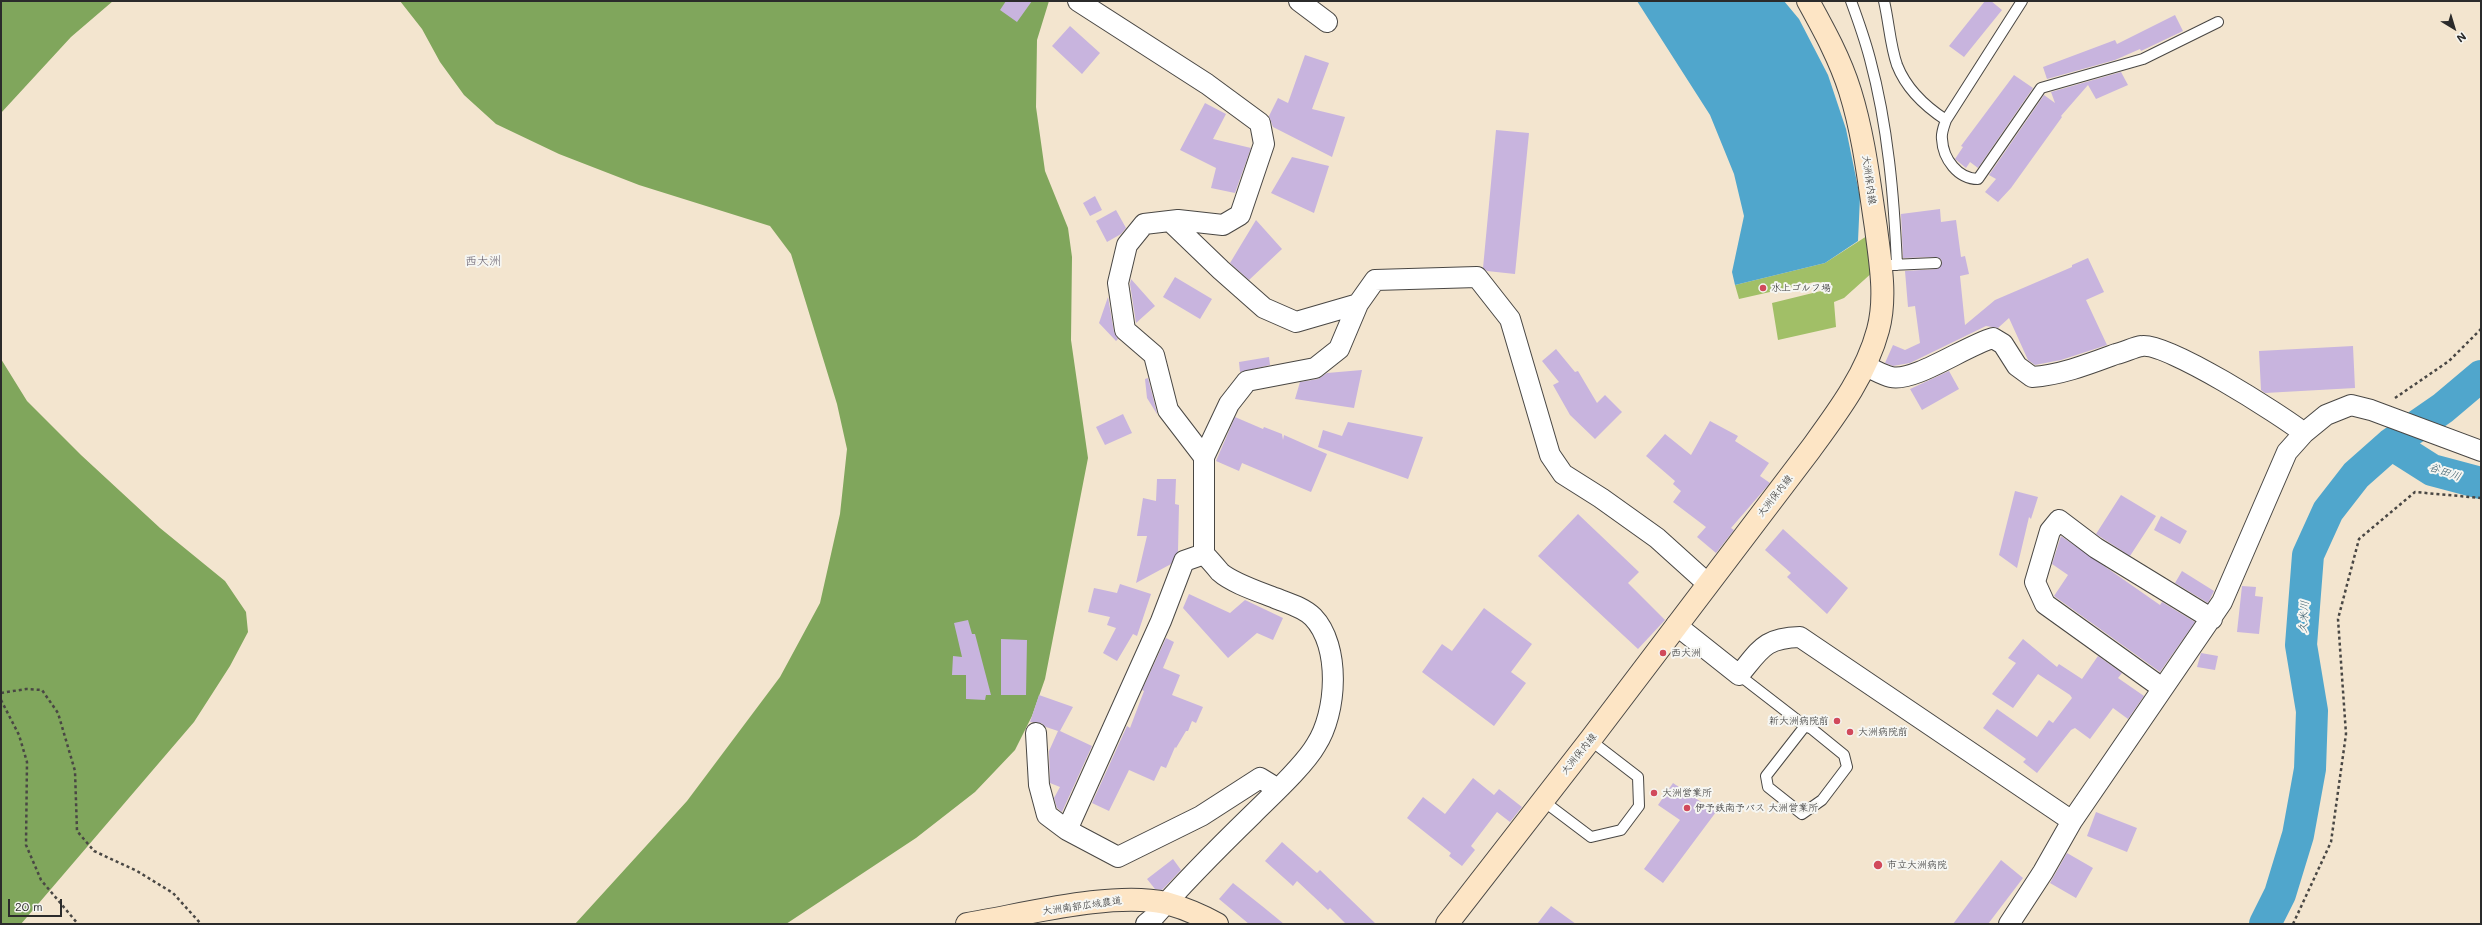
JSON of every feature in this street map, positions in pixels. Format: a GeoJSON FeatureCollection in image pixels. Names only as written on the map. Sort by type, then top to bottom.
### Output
{"type":"FeatureCollection","features":[{"type":"Feature","properties":{"kind":"main road","name":"大洲保内線"},"geometry":{"type":"LineString","coordinates":[[1447,924],[1590,740],[1814,444],[1845,402],[1865,366],[1879,330],[1882,301],[1889,265],[1850,91],[1832,46],[1808,1]]}},
{"type":"Feature","properties":{"kind":"main road","name":"大洲南部広域農道"},"geometry":{"type":"LineString","coordinates":[[967,924],[1097,902],[1136,900],[1166,903],[1197,913],[1217,924]]}},
{"type":"Feature","properties":{"kind":"street"},"geometry":{"type":"LineString","coordinates":[[1078,1],[1207,84],[1260,123],[1264,144],[1240,215],[1223,224],[1170,221],[1144,224],[1127,245],[1118,283],[1125,330],[1154,355],[1168,410],[1204,457]]}},
{"type":"Feature","properties":{"kind":"street"},"geometry":{"type":"LineString","coordinates":[[1299,1],[1327,22]]}},
{"type":"Feature","properties":{"kind":"street"},"geometry":{"type":"LineString","coordinates":[[1170,221],[1221,270],[1264,308],[1296,322],[1358,304]]}},
{"type":"Feature","properties":{"kind":"street"},"geometry":{"type":"LineString","coordinates":[[1146,924],[1197,869],[1278,789],[1316,746],[1327,724],[1331,706],[1332,659],[1327,638],[1312,616],[1296,606],[1256,590],[1222,573],[1204,554],[1204,457],[1229,404],[1247,381],[1315,368],[1339,349],[1358,304],[1375,280],[1477,278],[1510,319],[1550,455],[1563,474],[1601,498],[1658,538],[1708,584]]}},
{"type":"Feature","properties":{"kind":"street"},"geometry":{"type":"LineString","coordinates":[[1865,366],[1890,377],[1907,378],[1978,342],[1993,338],[2004,344],[2017,366],[2032,377],[2052,376],[2143,345],[2160,350],[2203,370],[2282,416],[2304,433]]}},
{"type":"Feature","properties":{"kind":"street"},"geometry":{"type":"LineString","coordinates":[[2009,924],[2043,872],[2072,820],[2162,688],[2212,619],[2222,602],[2287,452],[2304,433],[2326,415],[2351,405],[2372,410],[2473,448]]}},
{"type":"Feature","properties":{"kind":"street"},"geometry":{"type":"LineString","coordinates":[[2162,688],[2045,604],[2035,582],[2050,531],[2059,520],[2096,548],[2212,619]]}},
{"type":"Feature","properties":{"kind":"street"},"geometry":{"type":"LineString","coordinates":[[1066,830],[1161,621],[1184,561],[1204,554]]}},
{"type":"Feature","properties":{"kind":"street"},"geometry":{"type":"LineString","coordinates":[[1676,625],[1740,675],[1763,647],[1779,638],[1800,637],[2072,820]]}},
{"type":"Feature","properties":{"kind":"street"},"geometry":{"type":"LineString","coordinates":[[1036,733],[1039,785],[1047,815],[1066,830],[1118,857],[1202,816],[1260,778],[1278,789]]}},
{"type":"Feature","properties":{"kind":"lane"},"geometry":{"type":"LineString","coordinates":[[1851,1],[1870,59],[1878,97],[1890,176],[1889,265],[1936,263]]}},
{"type":"Feature","properties":{"kind":"lane"},"geometry":{"type":"LineString","coordinates":[[1884,1],[1897,65],[1907,82],[1927,108],[1946,120]]}},
{"type":"Feature","properties":{"kind":"lane"},"geometry":{"type":"LineString","coordinates":[[2022,1],[1946,120],[1942,139],[1951,166],[1968,179],[1978,179],[2040,88],[2143,59],[2218,22]]}},
{"type":"Feature","properties":{"kind":"lane"},"geometry":{"type":"LineString","coordinates":[[1740,675],[1844,755],[1847,767],[1822,800],[1802,814],[1768,787],[1766,776],[1805,726]]}},
{"type":"Feature","properties":{"kind":"lane"},"geometry":{"type":"LineString","coordinates":[[1542,800],[1591,837],[1621,830],[1640,806],[1638,777],[1590,740]]}},
{"type":"Feature","properties":{"kind":"path"},"geometry":{"type":"LineString","coordinates":[[2389,399],[2397,398],[2450,360],[2481,328]]}},
{"type":"Feature","properties":{"kind":"path"},"geometry":{"type":"LineString","coordinates":[[2293,924],[2331,842],[2346,734],[2338,619],[2359,539],[2415,492],[2481,498]]}},
{"type":"Feature","properties":{"kind":"path"},"geometry":{"type":"LineString","coordinates":[[1,693],[26,689],[42,690],[58,712],[75,771],[77,831],[94,851],[137,871],[174,893],[200,924]]}},
{"type":"Feature","properties":{"kind":"path"},"geometry":{"type":"LineString","coordinates":[[1,700],[19,736],[27,762],[26,845],[41,880],[78,924]]}},
{"type":"Feature","properties":{"kind":"green space"},"geometry":{"type":"Polygon","coordinates":[[[1,1],[113,1],[71,37],[1,113],[1,1]]]}},
{"type":"Feature","properties":{"kind":"green space"},"geometry":{"type":"Polygon","coordinates":[[[400,1],[1049,1],[1037,40],[1036,107],[1045,171],[1068,228],[1072,257],[1071,340],[1088,458],[1045,679],[1032,716],[1015,750],[975,792],[916,838],[786,924],[575,924],[687,801],[780,677],[820,603],[840,514],[847,449],[837,404],[791,254],[770,226],[639,185],[559,154],[496,124],[464,95],[440,62],[422,29],[400,1]]]}},
{"type":"Feature","properties":{"kind":"green space","name":"水上ゴルフ場"},"geometry":{"type":"Polygon","coordinates":[[[1870,234],[1874,271],[1844,298],[1834,302],[1836,327],[1778,340],[1772,303],[1825,290],[1829,283],[1814,282],[1739,299],[1735,285],[1825,263],[1870,234]]]}},
{"type":"Feature","properties":{"kind":"green space"},"geometry":{"type":"Polygon","coordinates":[[[1,359],[27,401],[81,455],[160,528],[225,581],[246,612],[248,632],[230,666],[194,722],[21,924],[1,924],[1,359]]]}},
{"type":"Feature","properties":{"kind":"water"},"geometry":{"type":"Polygon","coordinates":[[[1637,1],[1784,1],[1799,19],[1828,75],[1846,129],[1860,197],[1858,241],[1825,263],[1735,285],[1732,272],[1744,216],[1734,174],[1710,115],[1637,1]]]}},
{"type":"Feature","properties":{"kind":"building"},"geometry":{"type":"Polygon","coordinates":[[[1006,1],[1032,1],[1017,22],[1000,10],[1006,1]]]}},
{"type":"Feature","properties":{"kind":"building"},"geometry":{"type":"Polygon","coordinates":[[[1985,1],[1991,1],[2002,10],[1964,57],[1949,46],[1985,1]]]}},
{"type":"Feature","properties":{"kind":"building"},"geometry":{"type":"Polygon","coordinates":[[[2175,15],[2183,31],[2141,51],[2140,49],[2115,60],[2047,79],[2043,67],[2115,40],[2117,44],[2175,15]]]}},
{"type":"Feature","properties":{"kind":"building"},"geometry":{"type":"Polygon","coordinates":[[[1070,26],[1100,53],[1082,74],[1052,46],[1070,26]]]}},
{"type":"Feature","properties":{"kind":"building"},"geometry":{"type":"Polygon","coordinates":[[[1305,55],[1329,63],[1312,109],[1345,117],[1332,157],[1273,127],[1269,116],[1278,98],[1288,103],[1305,55]]]}},
{"type":"Feature","properties":{"kind":"building"},"geometry":{"type":"Polygon","coordinates":[[[2121,72],[2128,85],[2096,99],[2088,85],[2061,116],[2062,117],[2011,188],[1998,202],[1985,192],[1996,179],[1989,175],[2044,95],[2055,103],[2051,92],[2121,72]]]}},
{"type":"Feature","properties":{"kind":"building"},"geometry":{"type":"Polygon","coordinates":[[[2014,75],[2033,88],[1978,168],[1970,162],[1966,168],[1955,159],[1963,147],[1961,146],[2014,75]]]}},
{"type":"Feature","properties":{"kind":"building"},"geometry":{"type":"Polygon","coordinates":[[[1205,103],[1226,114],[1213,139],[1251,148],[1235,193],[1211,188],[1216,168],[1180,150],[1205,103]]]}},
{"type":"Feature","properties":{"kind":"building"},"geometry":{"type":"Polygon","coordinates":[[[1496,130],[1529,133],[1515,274],[1487,271],[1483,268],[1496,130]]]}},
{"type":"Feature","properties":{"kind":"building"},"geometry":{"type":"Polygon","coordinates":[[[1292,157],[1329,166],[1314,213],[1271,193],[1292,157]]]}},
{"type":"Feature","properties":{"kind":"building"},"geometry":{"type":"Polygon","coordinates":[[[1095,196],[1102,210],[1090,216],[1083,203],[1095,196]]]}},
{"type":"Feature","properties":{"kind":"building"},"geometry":{"type":"Polygon","coordinates":[[[1940,209],[1941,222],[1956,220],[1961,257],[1965,256],[1969,274],[1960,276],[1965,325],[1995,300],[2072,267],[2072,265],[2088,258],[2104,292],[2086,300],[2107,345],[2061,360],[2035,365],[2028,360],[2009,318],[1998,328],[1986,326],[1910,363],[1893,366],[1885,363],[1893,345],[1905,350],[1920,343],[1915,306],[1908,307],[1905,271],[1937,269],[1942,263],[1941,259],[1936,257],[1903,258],[1901,214],[1940,209]]]}},
{"type":"Feature","properties":{"kind":"building"},"geometry":{"type":"Polygon","coordinates":[[[1116,210],[1126,228],[1121,234],[1107,242],[1096,221],[1116,210]]]}},
{"type":"Feature","properties":{"kind":"building"},"geometry":{"type":"Polygon","coordinates":[[[1256,220],[1282,249],[1249,280],[1230,263],[1256,220]]]}},
{"type":"Feature","properties":{"kind":"building"},"geometry":{"type":"Polygon","coordinates":[[[1175,277],[1212,299],[1200,319],[1163,297],[1175,277]]]}},
{"type":"Feature","properties":{"kind":"building"},"geometry":{"type":"Polygon","coordinates":[[[1131,279],[1155,306],[1136,323],[1130,284],[1131,279]]]}},
{"type":"Feature","properties":{"kind":"building"},"geometry":{"type":"Polygon","coordinates":[[[1108,297],[1114,332],[1118,339],[1116,341],[1099,323],[1108,297]]]}},
{"type":"Feature","properties":{"kind":"building"},"geometry":{"type":"Polygon","coordinates":[[[2353,346],[2355,388],[2265,393],[2261,390],[2259,351],[2353,346]]]}},
{"type":"Feature","properties":{"kind":"building"},"geometry":{"type":"Polygon","coordinates":[[[1556,349],[1575,372],[1578,371],[1597,403],[1605,395],[1622,412],[1595,439],[1570,415],[1553,385],[1559,382],[1542,361],[1556,349]]]}},
{"type":"Feature","properties":{"kind":"building"},"geometry":{"type":"Polygon","coordinates":[[[1269,357],[1270,365],[1240,372],[1239,362],[1269,357]]]}},
{"type":"Feature","properties":{"kind":"building"},"geometry":{"type":"Polygon","coordinates":[[[1362,370],[1354,408],[1295,399],[1300,382],[1318,379],[1327,373],[1362,370]]]}},
{"type":"Feature","properties":{"kind":"building"},"geometry":{"type":"Polygon","coordinates":[[[1949,371],[1959,389],[1922,410],[1910,389],[1949,371]]]}},
{"type":"Feature","properties":{"kind":"building"},"geometry":{"type":"Polygon","coordinates":[[[1148,378],[1157,414],[1147,398],[1145,379],[1148,378]]]}},
{"type":"Feature","properties":{"kind":"building"},"geometry":{"type":"Polygon","coordinates":[[[1123,414],[1132,433],[1105,445],[1096,427],[1123,414]]]}},
{"type":"Feature","properties":{"kind":"building"},"geometry":{"type":"Polygon","coordinates":[[[1235,417],[1263,429],[1264,427],[1282,434],[1283,440],[1284,435],[1327,454],[1311,492],[1242,463],[1239,471],[1216,461],[1235,417]]]}},
{"type":"Feature","properties":{"kind":"building"},"geometry":{"type":"Polygon","coordinates":[[[1710,421],[1738,436],[1735,441],[1769,463],[1760,476],[1770,483],[1731,528],[1734,530],[1716,553],[1697,537],[1706,527],[1673,502],[1681,491],[1673,484],[1675,481],[1646,456],[1665,434],[1691,455],[1710,421]]]}},
{"type":"Feature","properties":{"kind":"building"},"geometry":{"type":"Polygon","coordinates":[[[1348,422],[1423,437],[1408,479],[1318,447],[1323,430],[1342,436],[1348,422]]]}},
{"type":"Feature","properties":{"kind":"building"},"geometry":{"type":"Polygon","coordinates":[[[1157,479],[1176,479],[1175,504],[1179,505],[1178,551],[1171,564],[1136,583],[1147,536],[1137,536],[1143,498],[1156,501],[1157,479]]]}},
{"type":"Feature","properties":{"kind":"building"},"geometry":{"type":"Polygon","coordinates":[[[2015,491],[2038,497],[2031,519],[2029,517],[2017,568],[1999,555],[2015,491]]]}},
{"type":"Feature","properties":{"kind":"building"},"geometry":{"type":"Polygon","coordinates":[[[2121,495],[2156,516],[2130,556],[2096,534],[2121,495]]]}},
{"type":"Feature","properties":{"kind":"building"},"geometry":{"type":"Polygon","coordinates":[[[1578,514],[1639,572],[1628,583],[1665,620],[1638,649],[1538,556],[1578,514]]]}},
{"type":"Feature","properties":{"kind":"building"},"geometry":{"type":"Polygon","coordinates":[[[2161,516],[2187,531],[2180,544],[2154,530],[2161,516]]]}},
{"type":"Feature","properties":{"kind":"building"},"geometry":{"type":"Polygon","coordinates":[[[1783,529],[1848,588],[1827,614],[1787,577],[1791,573],[1765,550],[1783,529]]]}},
{"type":"Feature","properties":{"kind":"building"},"geometry":{"type":"Polygon","coordinates":[[[2061,536],[2160,605],[2162,602],[2195,622],[2160,672],[2054,596],[2068,575],[2052,564],[2061,536]]]}},
{"type":"Feature","properties":{"kind":"building"},"geometry":{"type":"Polygon","coordinates":[[[2182,571],[2214,591],[2208,603],[2175,583],[2182,571]]]}},
{"type":"Feature","properties":{"kind":"building"},"geometry":{"type":"Polygon","coordinates":[[[1120,584],[1151,594],[1137,636],[1133,634],[1117,661],[1103,653],[1116,628],[1107,625],[1110,617],[1088,612],[1094,588],[1117,593],[1120,584]]]}},
{"type":"Feature","properties":{"kind":"building"},"geometry":{"type":"Polygon","coordinates":[[[2242,586],[2256,587],[2255,596],[2263,597],[2259,634],[2237,632],[2242,586]]]}},
{"type":"Feature","properties":{"kind":"building"},"geometry":{"type":"Polygon","coordinates":[[[1189,594],[1230,613],[1245,600],[1283,618],[1273,640],[1257,633],[1228,658],[1183,608],[1189,594]]]}},
{"type":"Feature","properties":{"kind":"building"},"geometry":{"type":"Polygon","coordinates":[[[1484,608],[1532,644],[1511,672],[1526,683],[1494,726],[1422,672],[1442,644],[1452,651],[1484,608]]]}},
{"type":"Feature","properties":{"kind":"building"},"geometry":{"type":"Polygon","coordinates":[[[968,620],[972,634],[975,634],[991,695],[986,695],[985,700],[966,699],[966,675],[952,675],[953,656],[962,657],[954,623],[968,620]]]}},
{"type":"Feature","properties":{"kind":"building"},"geometry":{"type":"Polygon","coordinates":[[[1166,638],[1174,642],[1163,668],[1180,675],[1172,695],[1203,707],[1196,723],[1192,721],[1188,731],[1186,731],[1176,748],[1175,747],[1166,768],[1161,766],[1154,781],[1129,770],[1109,811],[1092,803],[1127,726],[1130,728],[1144,691],[1142,690],[1166,638]]]}},
{"type":"Feature","properties":{"kind":"building"},"geometry":{"type":"Polygon","coordinates":[[[1001,639],[1027,640],[1026,695],[1001,695],[1001,639]]]}},
{"type":"Feature","properties":{"kind":"building"},"geometry":{"type":"Polygon","coordinates":[[[2023,639],[2057,667],[2059,664],[2082,679],[2098,656],[2122,673],[2118,678],[2144,696],[2128,719],[2113,708],[2090,739],[2075,728],[2071,730],[2037,773],[2023,762],[2026,759],[1983,728],[1997,709],[2037,737],[2049,720],[2053,723],[2072,698],[2070,695],[2038,674],[2013,708],[1992,694],[2016,663],[2008,658],[2023,639]]]}},
{"type":"Feature","properties":{"kind":"building"},"geometry":{"type":"Polygon","coordinates":[[[2201,653],[2218,656],[2215,670],[2197,667],[2201,653]]]}},
{"type":"Feature","properties":{"kind":"building"},"geometry":{"type":"Polygon","coordinates":[[[1039,695],[1073,707],[1060,731],[1092,746],[1062,812],[1057,808],[1054,798],[1060,787],[1050,783],[1049,751],[1058,731],[1046,727],[1041,723],[1030,722],[1039,695]]]}},
{"type":"Feature","properties":{"kind":"building"},"geometry":{"type":"Polygon","coordinates":[[[1473,778],[1494,795],[1499,789],[1522,807],[1510,822],[1497,812],[1471,846],[1475,850],[1462,866],[1449,856],[1451,853],[1407,818],[1423,797],[1445,814],[1473,778]]]}},
{"type":"Feature","properties":{"kind":"building"},"geometry":{"type":"Polygon","coordinates":[[[1673,783],[1716,812],[1663,883],[1644,869],[1680,820],[1658,805],[1673,783]]]}},
{"type":"Feature","properties":{"kind":"building"},"geometry":{"type":"Polygon","coordinates":[[[2096,812],[2137,828],[2127,852],[2087,836],[2096,812]]]}},
{"type":"Feature","properties":{"kind":"building"},"geometry":{"type":"Polygon","coordinates":[[[1282,842],[1317,873],[1320,870],[1376,924],[1346,924],[1330,908],[1328,910],[1297,881],[1293,886],[1265,861],[1282,842]]]}},
{"type":"Feature","properties":{"kind":"building"},"geometry":{"type":"Polygon","coordinates":[[[2067,853],[2093,868],[2076,898],[2050,883],[2067,853]]]}},
{"type":"Feature","properties":{"kind":"building"},"geometry":{"type":"Polygon","coordinates":[[[1173,859],[1181,870],[1162,890],[1155,889],[1147,879],[1173,859]]]}},
{"type":"Feature","properties":{"kind":"building"},"geometry":{"type":"Polygon","coordinates":[[[2001,860],[2023,878],[1988,924],[1953,924],[2001,860]]]}},
{"type":"Feature","properties":{"kind":"building"},"geometry":{"type":"Polygon","coordinates":[[[1233,883],[1284,924],[1249,924],[1219,899],[1233,883]]]}},
{"type":"Feature","properties":{"kind":"building"},"geometry":{"type":"Polygon","coordinates":[[[1551,906],[1576,924],[1537,924],[1551,906]]]}},
{"type":"Feature","properties":{"kind":"waterway","name":"久米川"},"geometry":{"type":"LineString","coordinates":[[2265,924],[2280,894],[2298,835],[2310,769],[2312,711],[2301,645],[2308,555],[2328,511],[2356,475],[2391,444],[2443,408],[2481,376]]}},
{"type":"Feature","properties":{"kind":"waterway","name":"谷田川"},"geometry":{"type":"LineString","coordinates":[[2391,444],[2432,470],[2481,483]]}},
{"type":"Feature","properties":{"kind":"place","name":"水上ゴルフ場"},"geometry":{"type":"Point","coordinates":[1763,288]}},
{"type":"Feature","properties":{"kind":"place","name":"西大洲"},"geometry":{"type":"Point","coordinates":[1663,653]}},
{"type":"Feature","properties":{"kind":"place","name":"新大洲病院前"},"geometry":{"type":"Point","coordinates":[1837,721]}},
{"type":"Feature","properties":{"kind":"place","name":"大洲病院前"},"geometry":{"type":"Point","coordinates":[1850,732]}},
{"type":"Feature","properties":{"kind":"place","name":"大洲営業所"},"geometry":{"type":"Point","coordinates":[1654,793]}},
{"type":"Feature","properties":{"kind":"place","name":"伊予鉄南予バス 大洲営業所"},"geometry":{"type":"Point","coordinates":[1687,808]}},
{"type":"Feature","properties":{"kind":"place","name":"市立大洲病院"},"geometry":{"type":"Point","coordinates":[1878,865]}},
{"type":"Feature","properties":{"kind":"district","name":"西大洲"},"geometry":{"type":"Point","coordinates":[483,261]}}]}
